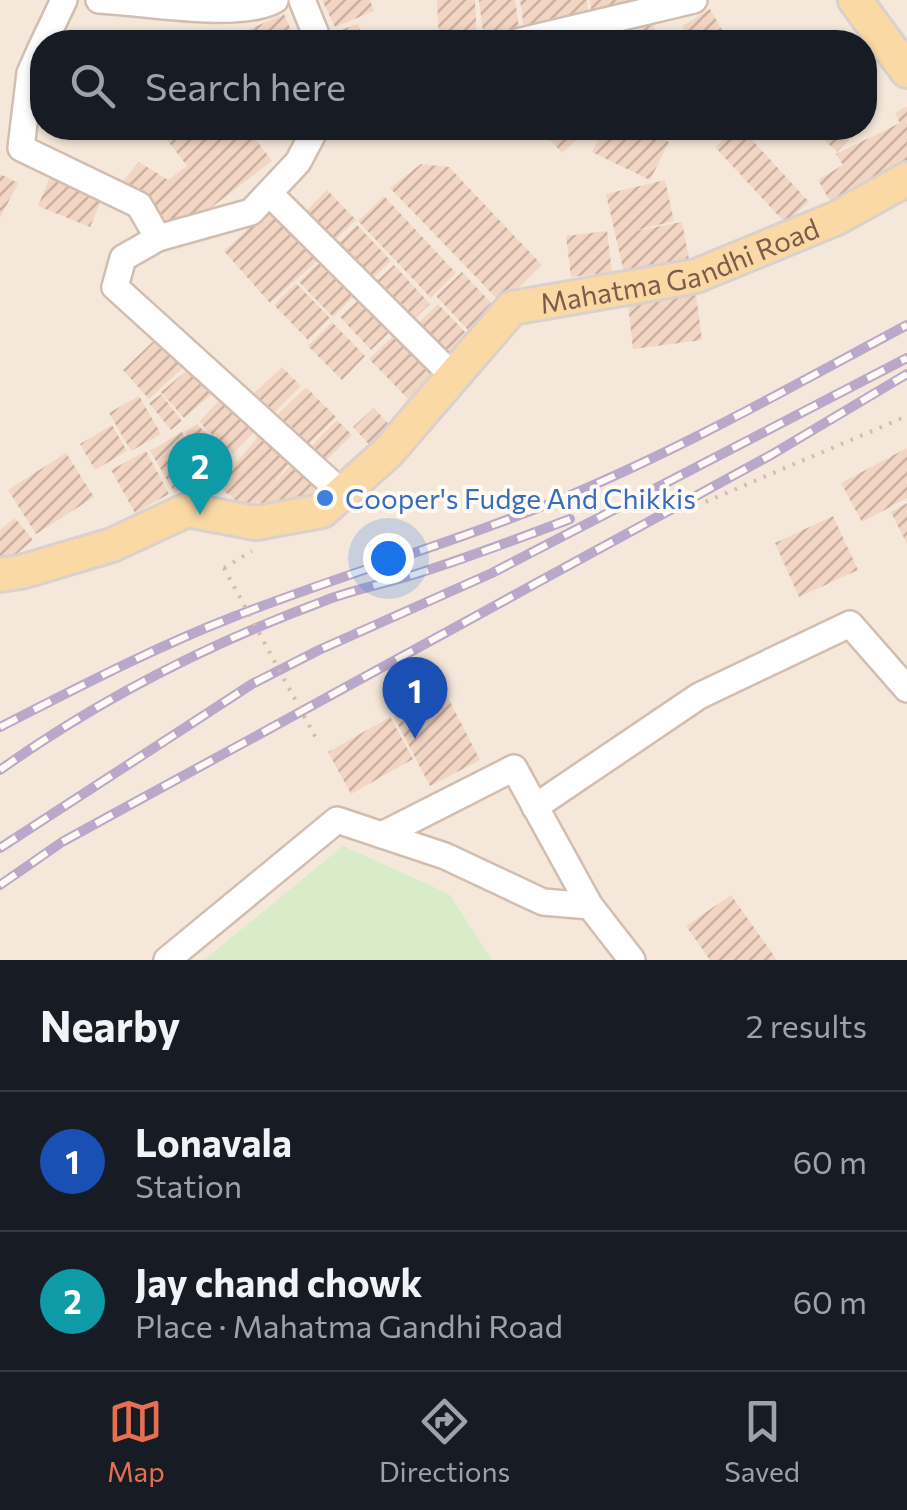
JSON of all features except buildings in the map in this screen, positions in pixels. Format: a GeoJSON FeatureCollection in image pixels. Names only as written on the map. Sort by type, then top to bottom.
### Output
{"type":"FeatureCollection","features":[{"type":"Feature","properties":{"kind":"main road"},"geometry":{"type":"LineString","coordinates":[[855,0],[907,71]]}},
{"type":"Feature","properties":{"kind":"main road","name":"Mahatma Gandhi Road"},"geometry":{"type":"LineString","coordinates":[[0,574],[21,572],[112,545],[187,510],[256,523],[322,511],[388,452],[512,308],[696,276],[838,218],[907,180]]}},
{"type":"Feature","properties":{"kind":"street"},"geometry":{"type":"LineString","coordinates":[[50,30],[64,0]]}},
{"type":"Feature","properties":{"kind":"street"},"geometry":{"type":"LineString","coordinates":[[100,0],[207,8],[264,6],[275,0]]}},
{"type":"Feature","properties":{"kind":"street"},"geometry":{"type":"LineString","coordinates":[[302,0],[314,30]]}},
{"type":"Feature","properties":{"kind":"street"},"geometry":{"type":"LineString","coordinates":[[568,30],[694,0]]}},
{"type":"Feature","properties":{"kind":"street"},"geometry":{"type":"LineString","coordinates":[[30,73],[11,153],[139,205],[158,238]]}},
{"type":"Feature","properties":{"kind":"street"},"geometry":{"type":"LineString","coordinates":[[310,140],[298,162],[251,212],[158,238],[122,258],[115,287],[342,494]]}},
{"type":"Feature","properties":{"kind":"street"},"geometry":{"type":"LineString","coordinates":[[270,194],[453,376]]}},
{"type":"Feature","properties":{"kind":"street"},"geometry":{"type":"LineString","coordinates":[[536,807],[699,696],[850,624],[907,689]]}},
{"type":"Feature","properties":{"kind":"street"},"geometry":{"type":"LineString","coordinates":[[382,836],[514,768],[590,906],[632,960]]}},
{"type":"Feature","properties":{"kind":"street"},"geometry":{"type":"LineString","coordinates":[[167,960],[336,820],[445,856],[543,902],[590,906]]}},
{"type":"Feature","properties":{"kind":"path"},"geometry":{"type":"LineString","coordinates":[[696,506],[907,416]]}},
{"type":"Feature","properties":{"kind":"path"},"geometry":{"type":"LineString","coordinates":[[265,544],[224,568],[318,740]]}},
{"type":"Feature","properties":{"kind":"shaded area"},"geometry":{"type":"Polygon","coordinates":[[[0,0],[907,0],[907,960],[0,960],[0,0]]]}},
{"type":"Feature","properties":{"kind":"green space"},"geometry":{"type":"Polygon","coordinates":[[[343,846],[449,894],[492,960],[204,960],[343,846]]]}},
{"type":"Feature","properties":{"kind":"railway"},"geometry":{"type":"LineString","coordinates":[[0,727],[203,629],[490,526],[618,474],[743,413],[907,325]]}},
{"type":"Feature","properties":{"kind":"railway"},"geometry":{"type":"LineString","coordinates":[[0,848],[252,684],[492,573],[907,358]]}},
{"type":"Feature","properties":{"kind":"railway"},"geometry":{"type":"LineString","coordinates":[[0,885],[62,842],[771,455],[907,374]]}},
{"type":"Feature","properties":{"kind":"railway"},"geometry":{"type":"LineString","coordinates":[[0,770],[116,696],[239,635],[336,597],[438,567],[570,519]]}},
{"type":"Feature","properties":{"kind":"place","name":"Cooper's Fudge And Chikkis"},"geometry":{"type":"Point","coordinates":[325,498]}},
{"type":"Feature","properties":{"kind":"place","name":"Jay chand chowk"},"geometry":{"type":"Point","coordinates":[200,515]}},
{"type":"Feature","properties":{"kind":"place","name":"Lonavala"},"geometry":{"type":"Point","coordinates":[415,739]}}]}
